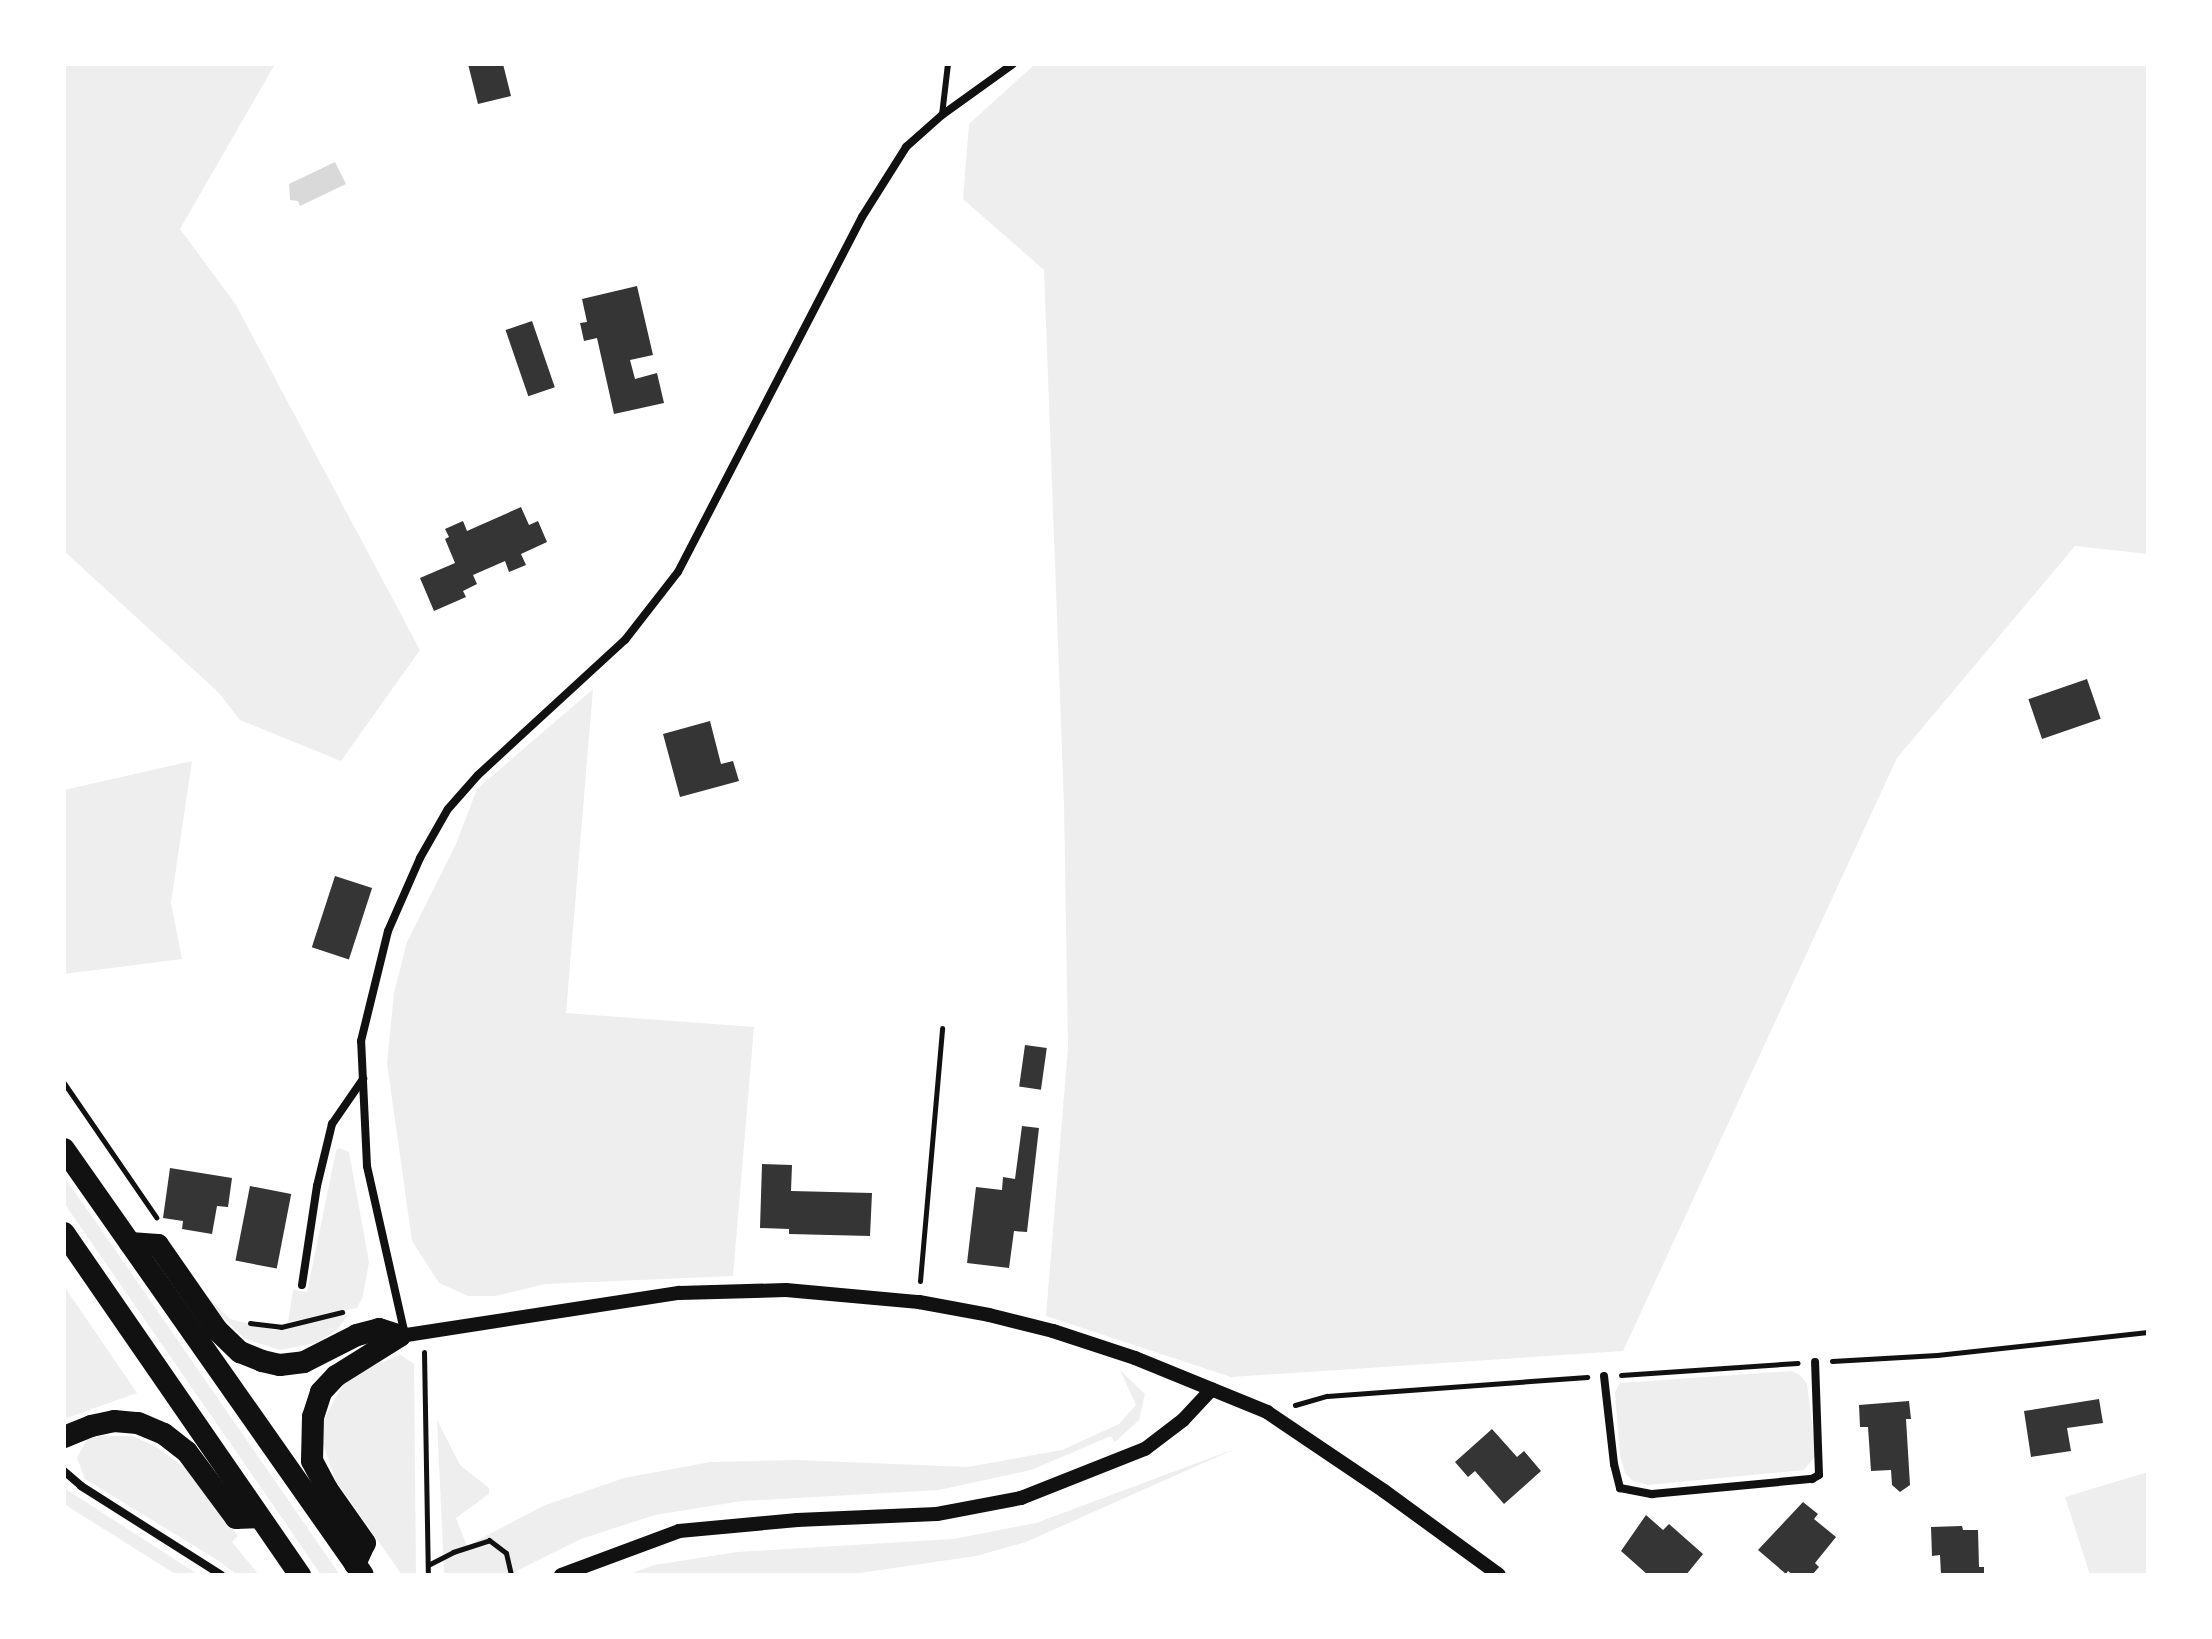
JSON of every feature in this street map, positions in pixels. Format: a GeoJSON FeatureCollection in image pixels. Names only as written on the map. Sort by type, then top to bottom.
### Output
{"type":"FeatureCollection","features":[{"type":"Feature","properties":{"kind":"highway"},"geometry":{"type":"LineString","coordinates":[[64,1149],[359,1569]]}},
{"type":"Feature","properties":{"kind":"highway"},"geometry":{"type":"LineString","coordinates":[[64,1233],[300,1575]]}},
{"type":"Feature","properties":{"kind":"highway"},"geometry":{"type":"LineString","coordinates":[[130,1243],[158,1245],[217,1330],[240,1352],[262,1361],[280,1365],[304,1362],[357,1335],[379,1329],[403,1336]]}},
{"type":"Feature","properties":{"kind":"highway"},"geometry":{"type":"LineString","coordinates":[[359,1569],[365,1543],[327,1489],[312,1461],[313,1417],[321,1392],[336,1376],[403,1336]]}},
{"type":"Feature","properties":{"kind":"highway"},"geometry":{"type":"LineString","coordinates":[[64,1437],[114,1421],[138,1423],[164,1434],[187,1452],[236,1518],[259,1517]]}},
{"type":"Feature","properties":{"kind":"street"},"geometry":{"type":"LineString","coordinates":[[1013,64],[942,115],[906,147],[862,217],[678,572],[625,640],[478,775],[448,809],[420,858],[388,931],[361,1041],[367,1166],[403,1336],[679,1293],[786,1290],[919,1302],[1053,1331],[1267,1412],[1384,1491],[1499,1575]]}},
{"type":"Feature","properties":{"kind":"street"},"geometry":{"type":"LineString","coordinates":[[302,1285],[317,1186],[332,1124],[363,1079]]}},
{"type":"Feature","properties":{"kind":"street"},"geometry":{"type":"LineString","coordinates":[[1604,1376],[1614,1464],[1620,1488],[1652,1494],[1812,1479],[1819,1475],[1815,1362]]}},
{"type":"Feature","properties":{"kind":"street"},"geometry":{"type":"LineString","coordinates":[[561,1575],[679,1531],[797,1520],[937,1514],[1021,1498],[1145,1449],[1183,1420],[1212,1389]]}},
{"type":"Feature","properties":{"kind":"street"},"geometry":{"type":"LineString","coordinates":[[64,1471],[81,1486],[221,1575]]}},
{"type":"Feature","properties":{"kind":"lane"},"geometry":{"type":"LineString","coordinates":[[942,115],[948,64]]}},
{"type":"Feature","properties":{"kind":"path"},"geometry":{"type":"LineString","coordinates":[[919,1302],[942,1028]]}},
{"type":"Feature","properties":{"kind":"path"},"geometry":{"type":"LineString","coordinates":[[64,1083],[160,1223]]}},
{"type":"Feature","properties":{"kind":"path"},"geometry":{"type":"LineString","coordinates":[[247,1323],[281,1327],[332,1312],[352,1312]]}},
{"type":"Feature","properties":{"kind":"path"},"geometry":{"type":"LineString","coordinates":[[1937,1355],[2148,1332]]}},
{"type":"Feature","properties":{"kind":"path"},"geometry":{"type":"LineString","coordinates":[[424,1333],[428,1575]]}},
{"type":"Feature","properties":{"kind":"path"},"geometry":{"type":"LineString","coordinates":[[428,1565],[453,1552],[489,1540],[506,1553],[511,1575]]}},
{"type":"Feature","properties":{"kind":"shaded area"},"geometry":{"type":"Polygon","coordinates":[[[64,64],[275,64],[180,229],[236,305],[420,650],[341,761],[240,720],[218,692],[64,551],[64,64]]]}},
{"type":"Feature","properties":{"kind":"shaded area"},"geometry":{"type":"Polygon","coordinates":[[[1035,64],[2148,64],[2148,554],[2075,546],[1897,758],[1623,1351],[1231,1377],[1046,1316],[1068,1047],[1064,805],[1044,270],[963,199],[969,124],[1035,64]]]}},
{"type":"Feature","properties":{"kind":"shaded area"},"geometry":{"type":"Polygon","coordinates":[[[335,162],[346,184],[300,206],[298,201],[290,200],[289,184],[335,162]]]}},
{"type":"Feature","properties":{"kind":"shaded area"},"geometry":{"type":"Polygon","coordinates":[[[593,689],[566,1013],[754,1027],[733,1276],[545,1284],[496,1296],[468,1296],[439,1283],[412,1241],[387,1063],[394,993],[407,942],[456,844],[477,789],[593,689]]]}},
{"type":"Feature","properties":{"kind":"shaded area"},"geometry":{"type":"Polygon","coordinates":[[[192,761],[171,903],[182,959],[64,974],[64,790],[192,761]]]}},
{"type":"Feature","properties":{"kind":"shaded area"},"geometry":{"type":"Polygon","coordinates":[[[339,1148],[349,1152],[369,1262],[363,1296],[357,1308],[288,1322],[293,1290],[307,1292],[339,1148]]]}},
{"type":"Feature","properties":{"kind":"shaded area"},"geometry":{"type":"Polygon","coordinates":[[[64,1177],[340,1575],[321,1575],[64,1203],[64,1177]]]}},
{"type":"Feature","properties":{"kind":"shaded area"},"geometry":{"type":"Polygon","coordinates":[[[64,1286],[137,1393],[64,1419],[64,1286]]]}},
{"type":"Feature","properties":{"kind":"shaded area"},"geometry":{"type":"Polygon","coordinates":[[[211,1300],[230,1319],[275,1330],[348,1315],[337,1330],[316,1343],[280,1350],[245,1339],[217,1312],[209,1302],[211,1300]]]}},
{"type":"Feature","properties":{"kind":"shaded area"},"geometry":{"type":"Polygon","coordinates":[[[401,1355],[414,1364],[416,1575],[402,1575],[336,1481],[322,1441],[324,1419],[344,1383],[366,1368],[401,1355]]]}},
{"type":"Feature","properties":{"kind":"shaded area"},"geometry":{"type":"Polygon","coordinates":[[[1120,1370],[1145,1394],[1139,1420],[1115,1442],[1111,1436],[1031,1470],[939,1490],[742,1501],[655,1515],[581,1539],[508,1575],[445,1575],[437,1420],[460,1465],[489,1488],[489,1494],[456,1518],[467,1546],[543,1506],[624,1478],[710,1462],[796,1460],[968,1467],[1062,1450],[1119,1424],[1136,1405],[1120,1370]]]}},
{"type":"Feature","properties":{"kind":"shaded area"},"geometry":{"type":"Polygon","coordinates":[[[1791,1371],[1800,1375],[1807,1384],[1816,1455],[1804,1470],[1648,1485],[1633,1481],[1625,1473],[1620,1455],[1615,1392],[1620,1383],[1791,1371]]]}},
{"type":"Feature","properties":{"kind":"shaded area"},"geometry":{"type":"Polygon","coordinates":[[[132,1436],[155,1446],[184,1467],[238,1536],[232,1542],[259,1575],[237,1575],[85,1479],[77,1458],[87,1439],[132,1436]]]}},
{"type":"Feature","properties":{"kind":"shaded area"},"geometry":{"type":"Polygon","coordinates":[[[1237,1448],[1026,1542],[976,1556],[846,1575],[627,1575],[654,1565],[737,1552],[953,1539],[1036,1523],[1237,1448]]]}},
{"type":"Feature","properties":{"kind":"shaded area"},"geometry":{"type":"Polygon","coordinates":[[[2148,1472],[2148,1575],[2090,1575],[2065,1497],[2148,1472]]]}},
{"type":"Feature","properties":{"kind":"shaded area"},"geometry":{"type":"Polygon","coordinates":[[[64,1488],[199,1575],[177,1575],[64,1504],[64,1488]]]}},
{"type":"Feature","properties":{"kind":"building"},"geometry":{"type":"Polygon","coordinates":[[[468,64],[503,64],[511,96],[478,104],[468,64]]]}},
{"type":"Feature","properties":{"kind":"building"},"geometry":{"type":"Polygon","coordinates":[[[637,286],[653,355],[630,360],[635,379],[657,373],[664,403],[614,414],[597,338],[584,341],[580,323],[587,322],[582,299],[637,286]]]}},
{"type":"Feature","properties":{"kind":"building"},"geometry":{"type":"Polygon","coordinates":[[[532,321],[555,387],[528,396],[506,330],[532,321]]]}},
{"type":"Feature","properties":{"kind":"building"},"geometry":{"type":"Polygon","coordinates":[[[521,507],[529,525],[538,521],[547,542],[521,554],[526,565],[509,572],[505,561],[473,575],[477,584],[463,591],[466,597],[434,611],[420,578],[455,563],[445,539],[449,537],[445,529],[463,521],[467,531],[521,507]]]}},
{"type":"Feature","properties":{"kind":"building"},"geometry":{"type":"Polygon","coordinates":[[[2087,679],[2101,719],[2042,739],[2028,699],[2087,679]]]}},
{"type":"Feature","properties":{"kind":"building"},"geometry":{"type":"Polygon","coordinates":[[[710,721],[721,764],[733,761],[739,781],[680,797],[663,734],[710,721]]]}},
{"type":"Feature","properties":{"kind":"building"},"geometry":{"type":"Polygon","coordinates":[[[335,876],[372,888],[349,959],[312,947],[335,876]]]}},
{"type":"Feature","properties":{"kind":"building"},"geometry":{"type":"Polygon","coordinates":[[[1025,1045],[1047,1048],[1041,1090],[1019,1087],[1025,1045]]]}},
{"type":"Feature","properties":{"kind":"building"},"geometry":{"type":"Polygon","coordinates":[[[1022,1126],[1039,1128],[1027,1232],[1014,1231],[1009,1268],[967,1263],[976,1187],[1002,1190],[1003,1177],[1015,1179],[1022,1126]]]}},
{"type":"Feature","properties":{"kind":"building"},"geometry":{"type":"Polygon","coordinates":[[[762,1164],[792,1165],[791,1191],[872,1193],[870,1236],[789,1234],[789,1229],[760,1228],[762,1164]]]}},
{"type":"Feature","properties":{"kind":"building"},"geometry":{"type":"Polygon","coordinates":[[[170,1168],[232,1178],[228,1207],[217,1206],[212,1234],[182,1229],[183,1221],[163,1218],[170,1168]]]}},
{"type":"Feature","properties":{"kind":"building"},"geometry":{"type":"Polygon","coordinates":[[[250,1186],[291,1194],[277,1269],[235,1261],[250,1186]]]}},
{"type":"Feature","properties":{"kind":"building"},"geometry":{"type":"Polygon","coordinates":[[[2099,1399],[2103,1423],[2067,1428],[2071,1451],[2031,1457],[2024,1411],[2099,1399]]]}},
{"type":"Feature","properties":{"kind":"building"},"geometry":{"type":"Polygon","coordinates":[[[1909,1401],[1911,1419],[1906,1419],[1910,1485],[1900,1492],[1892,1485],[1891,1470],[1871,1471],[1868,1427],[1860,1427],[1859,1405],[1909,1401]]]}},
{"type":"Feature","properties":{"kind":"building"},"geometry":{"type":"Polygon","coordinates":[[[1492,1429],[1517,1457],[1524,1451],[1541,1471],[1504,1504],[1475,1471],[1468,1477],[1455,1462],[1492,1429]]]}},
{"type":"Feature","properties":{"kind":"building"},"geometry":{"type":"Polygon","coordinates":[[[1803,1502],[1818,1514],[1814,1519],[1836,1537],[1815,1563],[1819,1567],[1812,1575],[1793,1575],[1788,1571],[1786,1574],[1758,1550],[1803,1502]]]}},
{"type":"Feature","properties":{"kind":"building"},"geometry":{"type":"Polygon","coordinates":[[[1646,1515],[1663,1530],[1669,1524],[1703,1554],[1686,1575],[1648,1575],[1621,1551],[1646,1515]]]}},
{"type":"Feature","properties":{"kind":"building"},"geometry":{"type":"Polygon","coordinates":[[[1962,1526],[1963,1530],[1978,1530],[1979,1567],[1984,1567],[1984,1575],[1941,1575],[1940,1555],[1932,1556],[1931,1527],[1962,1526]]]}}]}
